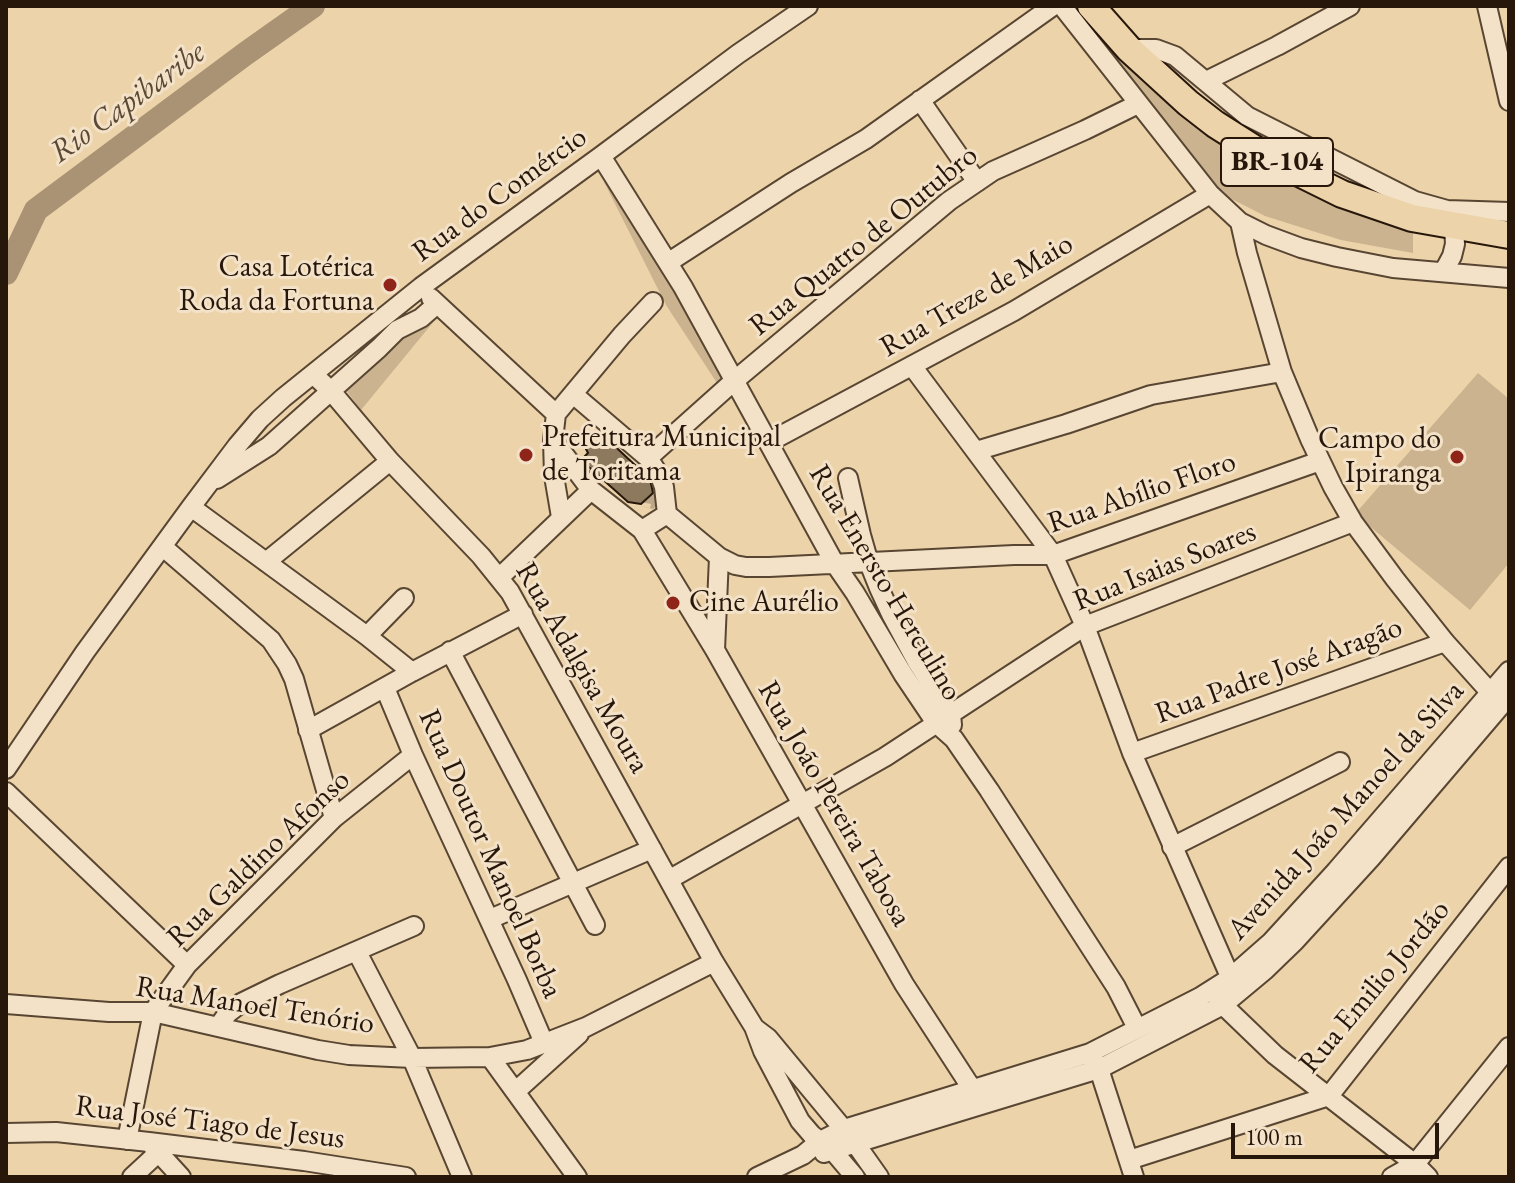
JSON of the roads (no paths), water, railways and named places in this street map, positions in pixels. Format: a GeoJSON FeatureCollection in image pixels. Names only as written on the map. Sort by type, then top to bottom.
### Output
{"type":"FeatureCollection","features":[{"type":"Feature","properties":{"kind":"highway","name":"BR-104"},"geometry":{"type":"LineString","coordinates":[[1091,6],[1129,49],[1172,89],[1215,124],[1267,157],[1342,194],[1412,218],[1451,218],[1509,235]]}},
{"type":"Feature","properties":{"kind":"street","name":"Rua do Comércio"},"geometry":{"type":"LineString","coordinates":[[6,769],[85,652],[260,419],[421,287],[808,6]]}},
{"type":"Feature","properties":{"kind":"street"},"geometry":{"type":"LineString","coordinates":[[669,262],[866,139],[1053,6]]}},
{"type":"Feature","properties":{"kind":"street"},"geometry":{"type":"LineString","coordinates":[[1062,6],[1210,194],[1240,222],[1301,248],[1393,268],[1509,278]]}},
{"type":"Feature","properties":{"kind":"street"},"geometry":{"type":"LineString","coordinates":[[1206,81],[1350,6]]}},
{"type":"Feature","properties":{"kind":"street"},"geometry":{"type":"LineString","coordinates":[[1487,6],[1509,101]]}},
{"type":"Feature","properties":{"kind":"street"},"geometry":{"type":"LineString","coordinates":[[1129,49],[1156,49],[1175,56],[1247,116],[1451,218],[1509,212]]}},
{"type":"Feature","properties":{"kind":"street"},"geometry":{"type":"LineString","coordinates":[[920,100],[977,182]]}},
{"type":"Feature","properties":{"kind":"street","name":"Rua Quatro de Outubro"},"geometry":{"type":"LineString","coordinates":[[648,458],[734,381],[949,201],[1014,160],[1138,104]]}},
{"type":"Feature","properties":{"kind":"street","name":"Rua Enersto Herculino"},"geometry":{"type":"LineString","coordinates":[[601,156],[669,262],[835,564],[903,674],[943,718],[1116,987],[1137,1028]]}},
{"type":"Feature","properties":{"kind":"street","name":"Rua Treze de Maio"},"geometry":{"type":"LineString","coordinates":[[769,442],[1014,311],[1210,194]]}},
{"type":"Feature","properties":{"kind":"street"},"geometry":{"type":"LineString","coordinates":[[1444,271],[1455,244],[1451,218]]}},
{"type":"Feature","properties":{"kind":"street"},"geometry":{"type":"LineString","coordinates":[[1240,222],[1282,372],[1320,461],[1353,522],[1445,642],[1503,701]]}},
{"type":"Feature","properties":{"kind":"street"},"geometry":{"type":"LineString","coordinates":[[421,287],[556,414]]}},
{"type":"Feature","properties":{"kind":"street"},"geometry":{"type":"LineString","coordinates":[[561,517],[554,476],[556,414],[653,302]]}},
{"type":"Feature","properties":{"kind":"street","name":"Rua do Comércio"},"geometry":{"type":"LineString","coordinates":[[208,485],[269,446],[397,330],[421,318],[437,304]]}},
{"type":"Feature","properties":{"kind":"street"},"geometry":{"type":"LineString","coordinates":[[912,366],[1053,555],[1085,626],[1226,992],[1275,1055],[1421,1170]]}},
{"type":"Feature","properties":{"kind":"street"},"geometry":{"type":"LineString","coordinates":[[976,451],[1151,395],[1282,372]]}},
{"type":"Feature","properties":{"kind":"street","name":"Rua Adalgisa Moura"},"geometry":{"type":"LineString","coordinates":[[313,374],[500,577],[714,962],[754,1027]]}},
{"type":"Feature","properties":{"kind":"street"},"geometry":{"type":"LineString","coordinates":[[573,394],[648,458],[664,485],[667,514],[719,557],[715,650]]}},
{"type":"Feature","properties":{"kind":"street"},"geometry":{"type":"LineString","coordinates":[[553,440],[591,490],[642,530],[667,514]]}},
{"type":"Feature","properties":{"kind":"street"},"geometry":{"type":"LineString","coordinates":[[266,562],[390,461]]}},
{"type":"Feature","properties":{"kind":"street","name":"Rua Abílio Floro"},"geometry":{"type":"LineString","coordinates":[[719,557],[746,567],[1053,555],[1320,461]]}},
{"type":"Feature","properties":{"kind":"street"},"geometry":{"type":"LineString","coordinates":[[848,478],[869,563],[943,718]]}},
{"type":"Feature","properties":{"kind":"street"},"geometry":{"type":"LineString","coordinates":[[500,577],[591,490]]}},
{"type":"Feature","properties":{"kind":"street","name":"Rua Doutor Manoel Borba"},"geometry":{"type":"LineString","coordinates":[[191,507],[412,672]]}},
{"type":"Feature","properties":{"kind":"street","name":"Rua Isaias Soares"},"geometry":{"type":"LineString","coordinates":[[670,879],[885,757],[1085,626],[1353,522]]}},
{"type":"Feature","properties":{"kind":"street","name":"Rua João Pereira Tabosa"},"geometry":{"type":"LineString","coordinates":[[642,530],[715,650],[904,984],[977,1097]]}},
{"type":"Feature","properties":{"kind":"street"},"geometry":{"type":"LineString","coordinates":[[163,547],[271,640],[287,664],[334,818]]}},
{"type":"Feature","properties":{"kind":"street"},"geometry":{"type":"LineString","coordinates":[[367,636],[404,598]]}},
{"type":"Feature","properties":{"kind":"street"},"geometry":{"type":"LineString","coordinates":[[308,730],[523,614]]}},
{"type":"Feature","properties":{"kind":"street","name":"Rua Padre José Aragão"},"geometry":{"type":"LineString","coordinates":[[1132,753],[1445,642]]}},
{"type":"Feature","properties":{"kind":"street"},"geometry":{"type":"LineString","coordinates":[[450,651],[595,925]]}},
{"type":"Feature","properties":{"kind":"street","name":"Avenida João Manoel da Silva"},"geometry":{"type":"LineString","coordinates":[[757,1177],[849,1136],[1094,1061],[1226,992],[1244,967],[1503,701],[1509,671]]}},
{"type":"Feature","properties":{"kind":"street","name":"Rua Doutor Manoel Borba"},"geometry":{"type":"LineString","coordinates":[[385,688],[544,1043]]}},
{"type":"Feature","properties":{"kind":"street","name":"Rua Galdino Afonso"},"geometry":{"type":"LineString","coordinates":[[153,1012],[187,965],[334,818],[413,755]]}},
{"type":"Feature","properties":{"kind":"street"},"geometry":{"type":"LineString","coordinates":[[1172,847],[1340,762]]}},
{"type":"Feature","properties":{"kind":"street"},"geometry":{"type":"LineString","coordinates":[[6,792],[187,965]]}},
{"type":"Feature","properties":{"kind":"street"},"geometry":{"type":"LineString","coordinates":[[490,919],[652,849]]}},
{"type":"Feature","properties":{"kind":"street","name":"Rua Emilio Jordão"},"geometry":{"type":"LineString","coordinates":[[1131,1168],[1329,1096],[1509,867]]}},
{"type":"Feature","properties":{"kind":"street"},"geometry":{"type":"LineString","coordinates":[[218,1027],[228,1013],[241,1003],[414,926]]}},
{"type":"Feature","properties":{"kind":"street"},"geometry":{"type":"LineString","coordinates":[[357,952],[412,1058],[462,1177]]}},
{"type":"Feature","properties":{"kind":"street","name":"Rua Manoel Tenório"},"geometry":{"type":"LineString","coordinates":[[6,1004],[153,1012],[349,1055],[490,1057],[527,1050],[586,1027],[714,962]]}},
{"type":"Feature","properties":{"kind":"street","name":"Avenida João Manoel da Silva"},"geometry":{"type":"LineString","coordinates":[[1094,1061],[1137,1028],[1226,992]]}},
{"type":"Feature","properties":{"kind":"street"},"geometry":{"type":"LineString","coordinates":[[127,1140],[153,1012]]}},
{"type":"Feature","properties":{"kind":"street"},"geometry":{"type":"LineString","coordinates":[[516,1091],[586,1027]]}},
{"type":"Feature","properties":{"kind":"street"},"geometry":{"type":"LineString","coordinates":[[754,1027],[768,1038],[879,1177]]}},
{"type":"Feature","properties":{"kind":"street"},"geometry":{"type":"LineString","coordinates":[[754,1027],[763,1051],[806,1130],[855,1177]]}},
{"type":"Feature","properties":{"kind":"street"},"geometry":{"type":"LineString","coordinates":[[1392,1177],[1421,1170],[1509,1047]]}},
{"type":"Feature","properties":{"kind":"street"},"geometry":{"type":"LineString","coordinates":[[490,1057],[577,1177]]}},
{"type":"Feature","properties":{"kind":"street"},"geometry":{"type":"LineString","coordinates":[[1094,1061],[1131,1168]]}},
{"type":"Feature","properties":{"kind":"street","name":"Rua José Tiago de Jesus"},"geometry":{"type":"LineString","coordinates":[[6,1133],[56,1132],[127,1140],[154,1147],[304,1161],[406,1177]]}},
{"type":"Feature","properties":{"kind":"street"},"geometry":{"type":"LineString","coordinates":[[132,1177],[154,1147],[181,1177]]}},
{"type":"Feature","properties":{"kind":"waterway","name":"Rio Capibaribe"},"geometry":{"type":"LineString","coordinates":[[6,273],[36,210],[313,6]]}},
{"type":"Feature","properties":{"kind":"place","name":"Casa Lotérica Roda da Fortuna"},"geometry":{"type":"Point","coordinates":[390,285]}},
{"type":"Feature","properties":{"kind":"place","name":"Prefeitura Municipal de Toritama"},"geometry":{"type":"Point","coordinates":[526,455]}},
{"type":"Feature","properties":{"kind":"place","name":"Campo do Ipiranga"},"geometry":{"type":"Point","coordinates":[1457,457]}},
{"type":"Feature","properties":{"kind":"place","name":"Cine Aurélio"},"geometry":{"type":"Point","coordinates":[673,603]}}]}
